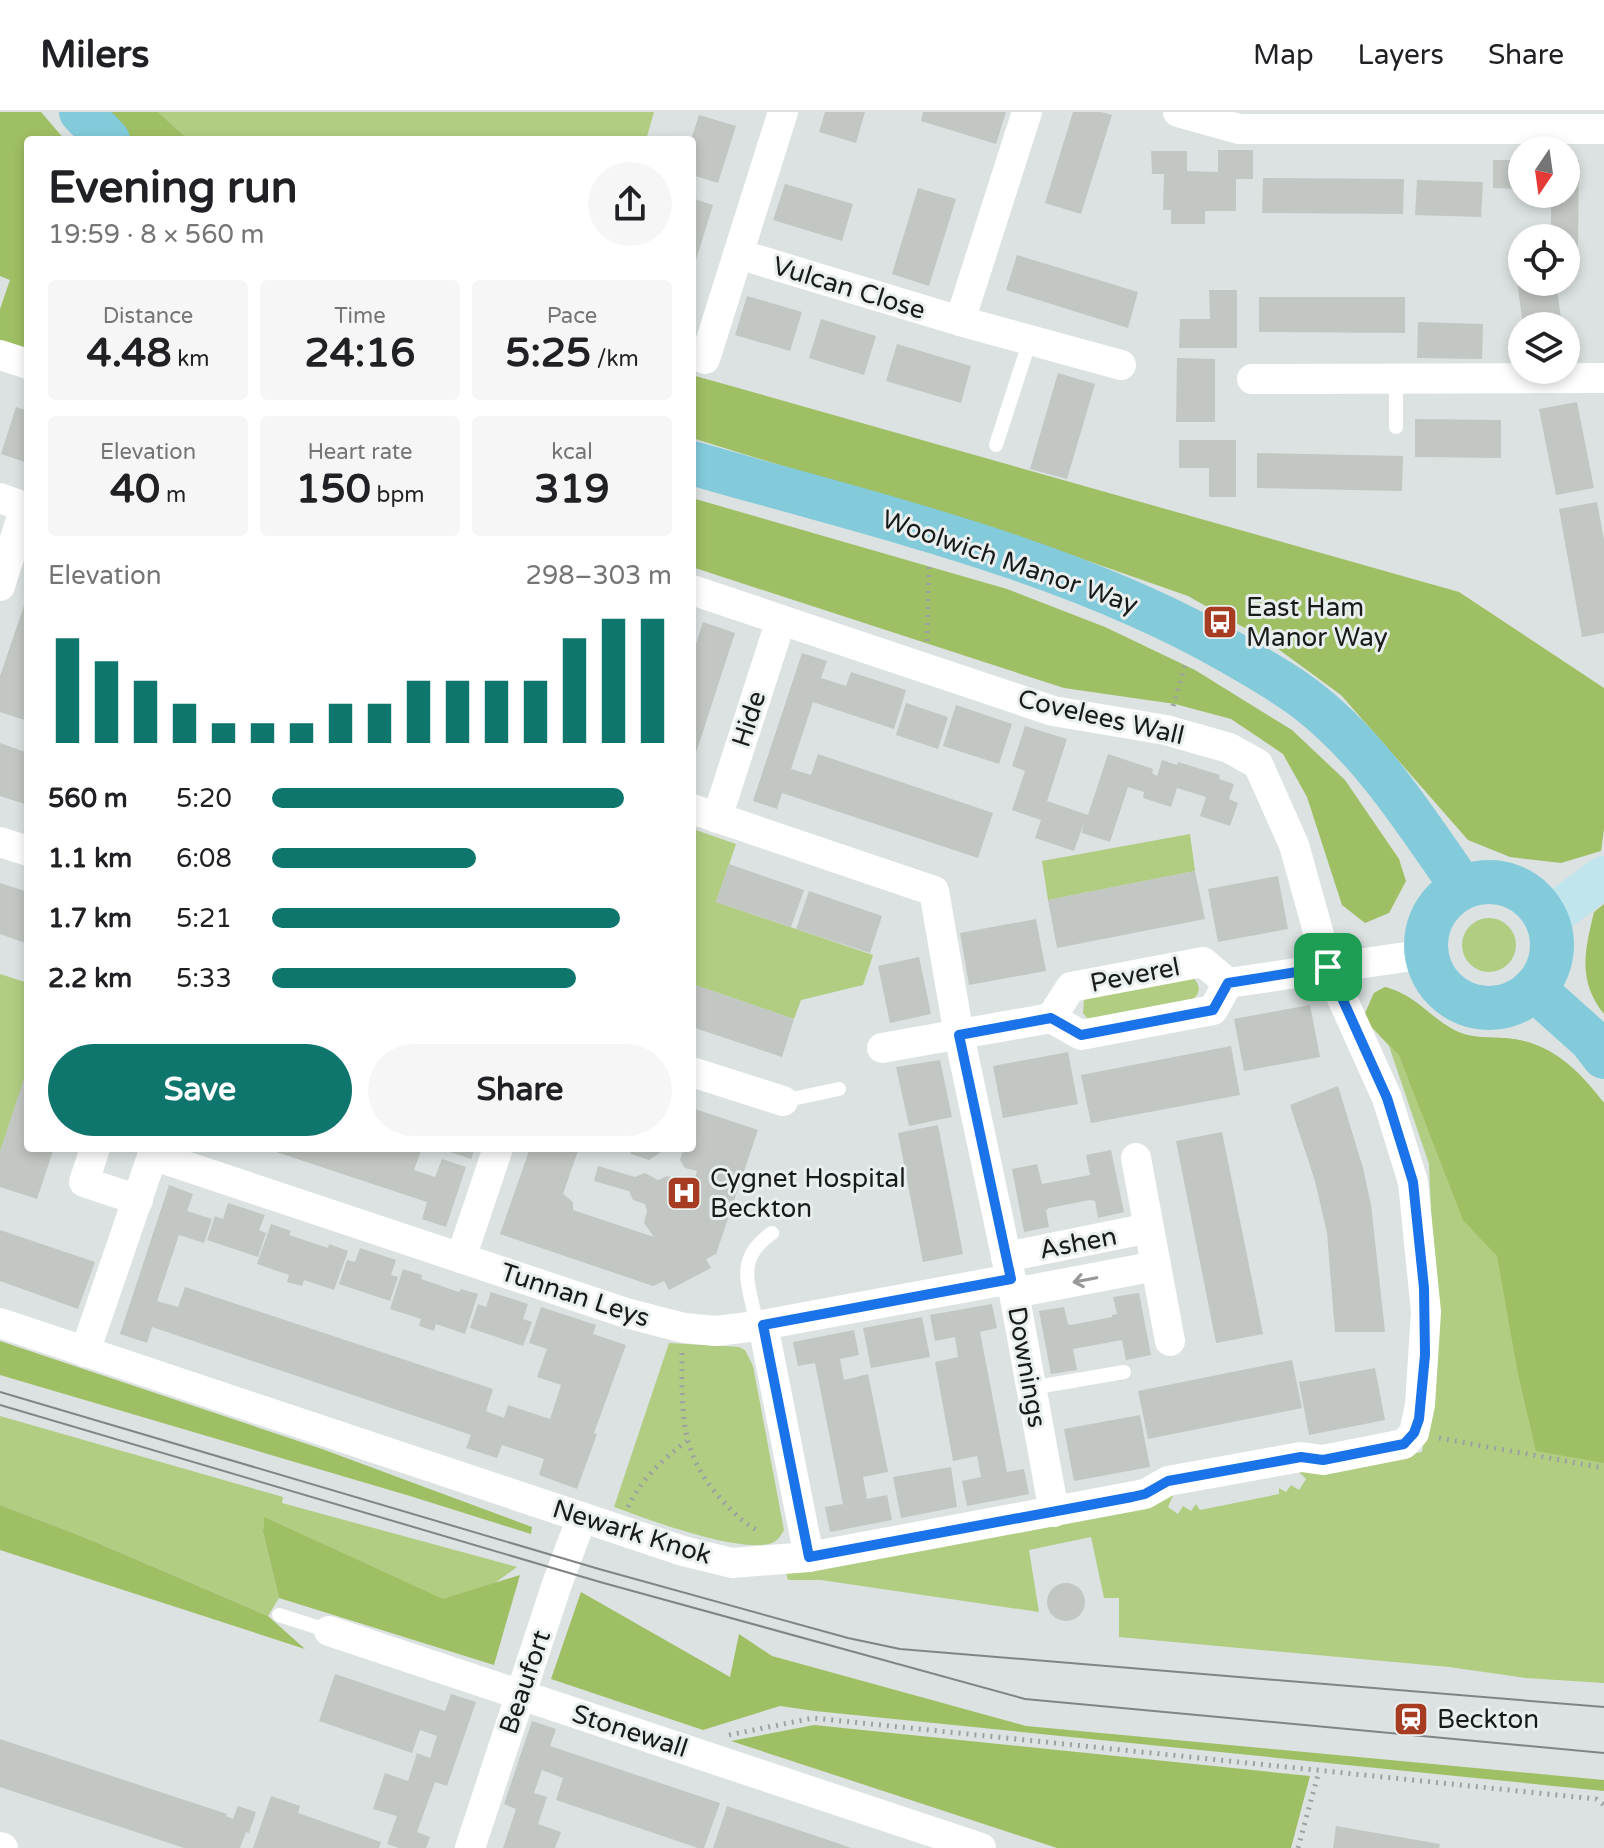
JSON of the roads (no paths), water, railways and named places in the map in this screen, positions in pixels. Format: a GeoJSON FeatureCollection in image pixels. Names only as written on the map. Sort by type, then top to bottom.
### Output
{"type":"FeatureCollection","features":[{"type":"Feature","properties":{"kind":"main road"},"geometry":{"type":"LineString","coordinates":[[81,112],[104,136]]}},
{"type":"Feature","properties":{"kind":"main road","name":"Woolwich Manor Way"},"geometry":{"type":"LineString","coordinates":[[696,464],[1020,560],[1099,588],[1200,635],[1313,704],[1354,743],[1403,801],[1462,887]]}},
{"type":"Feature","properties":{"kind":"main road"},"geometry":{"type":"LineString","coordinates":[[1481,882],[1502,882],[1520,889],[1536,902],[1547,919],[1552,937],[1546,974],[1534,989],[1515,1003],[1492,1008],[1469,1005],[1448,994],[1433,975],[1426,954],[1426,933],[1433,914],[1445,898],[1462,887],[1481,882]]}},
{"type":"Feature","properties":{"kind":"main road"},"geometry":{"type":"LineString","coordinates":[[1534,989],[1590,1039],[1604,1057]]}},
{"type":"Feature","properties":{"kind":"street","name":"Vulcan Close"},"geometry":{"type":"LineString","coordinates":[[705,359],[783,112]]}},
{"type":"Feature","properties":{"kind":"street","name":"Vulcan Close"},"geometry":{"type":"LineString","coordinates":[[960,321],[1027,112]]}},
{"type":"Feature","properties":{"kind":"street"},"geometry":{"type":"LineString","coordinates":[[1178,112],[1239,129],[1431,120],[1604,129]]}},
{"type":"Feature","properties":{"kind":"street","name":"Vulcan Close"},"geometry":{"type":"LineString","coordinates":[[738,254],[960,321],[1121,365]]}},
{"type":"Feature","properties":{"kind":"street"},"geometry":{"type":"LineString","coordinates":[[1252,379],[1604,378]]}},
{"type":"Feature","properties":{"kind":"street"},"geometry":{"type":"LineString","coordinates":[[0,498],[24,507]]}},
{"type":"Feature","properties":{"kind":"street"},"geometry":{"type":"LineString","coordinates":[[0,586],[24,510]]}},
{"type":"Feature","properties":{"kind":"street","name":"Covelees Wall"},"geometry":{"type":"LineString","coordinates":[[696,591],[1053,711],[1166,730],[1229,748],[1258,764],[1294,845],[1328,967]]}},
{"type":"Feature","properties":{"kind":"street","name":"Hide"},"geometry":{"type":"LineString","coordinates":[[705,813],[781,620]]}},
{"type":"Feature","properties":{"kind":"street","name":"Downings"},"geometry":{"type":"LineString","coordinates":[[705,813],[934,891],[959,1035],[1010,1276],[1054,1512]]}},
{"type":"Feature","properties":{"kind":"street"},"geometry":{"type":"LineString","coordinates":[[0,842],[24,850]]}},
{"type":"Feature","properties":{"kind":"street"},"geometry":{"type":"LineString","coordinates":[[1547,919],[1604,877]]}},
{"type":"Feature","properties":{"kind":"street"},"geometry":{"type":"LineString","coordinates":[[1228,983],[1426,954]]}},
{"type":"Feature","properties":{"kind":"street","name":"Peverel"},"geometry":{"type":"LineString","coordinates":[[1203,962],[1228,983],[1213,1010],[1081,1035],[1051,1018],[1071,987],[1203,962]]}},
{"type":"Feature","properties":{"kind":"street","name":"Newark Knok"},"geometry":{"type":"LineString","coordinates":[[0,1323],[683,1551],[732,1563],[809,1557],[1145,1494],[1168,1481],[1301,1457],[1323,1460],[1404,1444],[1414,1433],[1420,1405],[1426,1312],[1413,1182],[1387,1098],[1328,967]]}},
{"type":"Feature","properties":{"kind":"street"},"geometry":{"type":"LineString","coordinates":[[882,1048],[1051,1018]]}},
{"type":"Feature","properties":{"kind":"street"},"geometry":{"type":"LineString","coordinates":[[696,1073],[783,1101]]}},
{"type":"Feature","properties":{"kind":"street"},"geometry":{"type":"LineString","coordinates":[[94,1152],[84,1182],[138,1200]]}},
{"type":"Feature","properties":{"kind":"street"},"geometry":{"type":"LineString","coordinates":[[85,1352],[154,1152]]}},
{"type":"Feature","properties":{"kind":"street","name":"Tunnan Leys"},"geometry":{"type":"LineString","coordinates":[[157,1152],[461,1258],[626,1313],[684,1328],[716,1331],[760,1325],[1010,1276]]}},
{"type":"Feature","properties":{"kind":"street"},"geometry":{"type":"LineString","coordinates":[[461,1258],[497,1152]]}},
{"type":"Feature","properties":{"kind":"street","name":"Ashen"},"geometry":{"type":"LineString","coordinates":[[1136,1158],[1170,1341]]}},
{"type":"Feature","properties":{"kind":"street","name":"Ashen"},"geometry":{"type":"LineString","coordinates":[[1010,1276],[1149,1228]]}},
{"type":"Feature","properties":{"kind":"street","name":"Ashen"},"geometry":{"type":"LineString","coordinates":[[1010,1276],[1156,1266]]}},
{"type":"Feature","properties":{"kind":"street"},"geometry":{"type":"LineString","coordinates":[[760,1325],[809,1557]]}},
{"type":"Feature","properties":{"kind":"street","name":"Beaufort"},"geometry":{"type":"LineString","coordinates":[[470,1848],[582,1517]]}},
{"type":"Feature","properties":{"kind":"street","name":"Stonewall"},"geometry":{"type":"LineString","coordinates":[[329,1631],[981,1848]]}},
{"type":"Feature","properties":{"kind":"lane"},"geometry":{"type":"LineString","coordinates":[[996,445],[1030,340]]}},
{"type":"Feature","properties":{"kind":"lane"},"geometry":{"type":"LineString","coordinates":[[1396,378],[1396,427]]}},
{"type":"Feature","properties":{"kind":"lane"},"geometry":{"type":"LineString","coordinates":[[783,1101],[839,1089]]}},
{"type":"Feature","properties":{"kind":"lane"},"geometry":{"type":"LineString","coordinates":[[760,1325],[745,1267],[758,1242],[772,1233]]}},
{"type":"Feature","properties":{"kind":"lane"},"geometry":{"type":"LineString","coordinates":[[1031,1388],[1124,1372]]}},
{"type":"Feature","properties":{"kind":"lane","name":"Stonewall"},"geometry":{"type":"LineString","coordinates":[[279,1615],[329,1631]]}},
{"type":"Feature","properties":{"kind":"tram line"},"geometry":{"type":"LineString","coordinates":[[0,1392],[599,1569],[848,1638],[900,1649],[1604,1707]]}},
{"type":"Feature","properties":{"kind":"tram line"},"geometry":{"type":"LineString","coordinates":[[0,1405],[600,1582],[1025,1699],[1604,1753]]}},
{"type":"Feature","properties":{"kind":"place","name":"East Ham Manor Way"},"geometry":{"type":"Point","coordinates":[1220,622]}},
{"type":"Feature","properties":{"kind":"place","name":"Cygnet Hospital Beckton"},"geometry":{"type":"Point","coordinates":[684,1193]}},
{"type":"Feature","properties":{"kind":"place","name":"Beckton"},"geometry":{"type":"Point","coordinates":[1411,1719]}}]}
